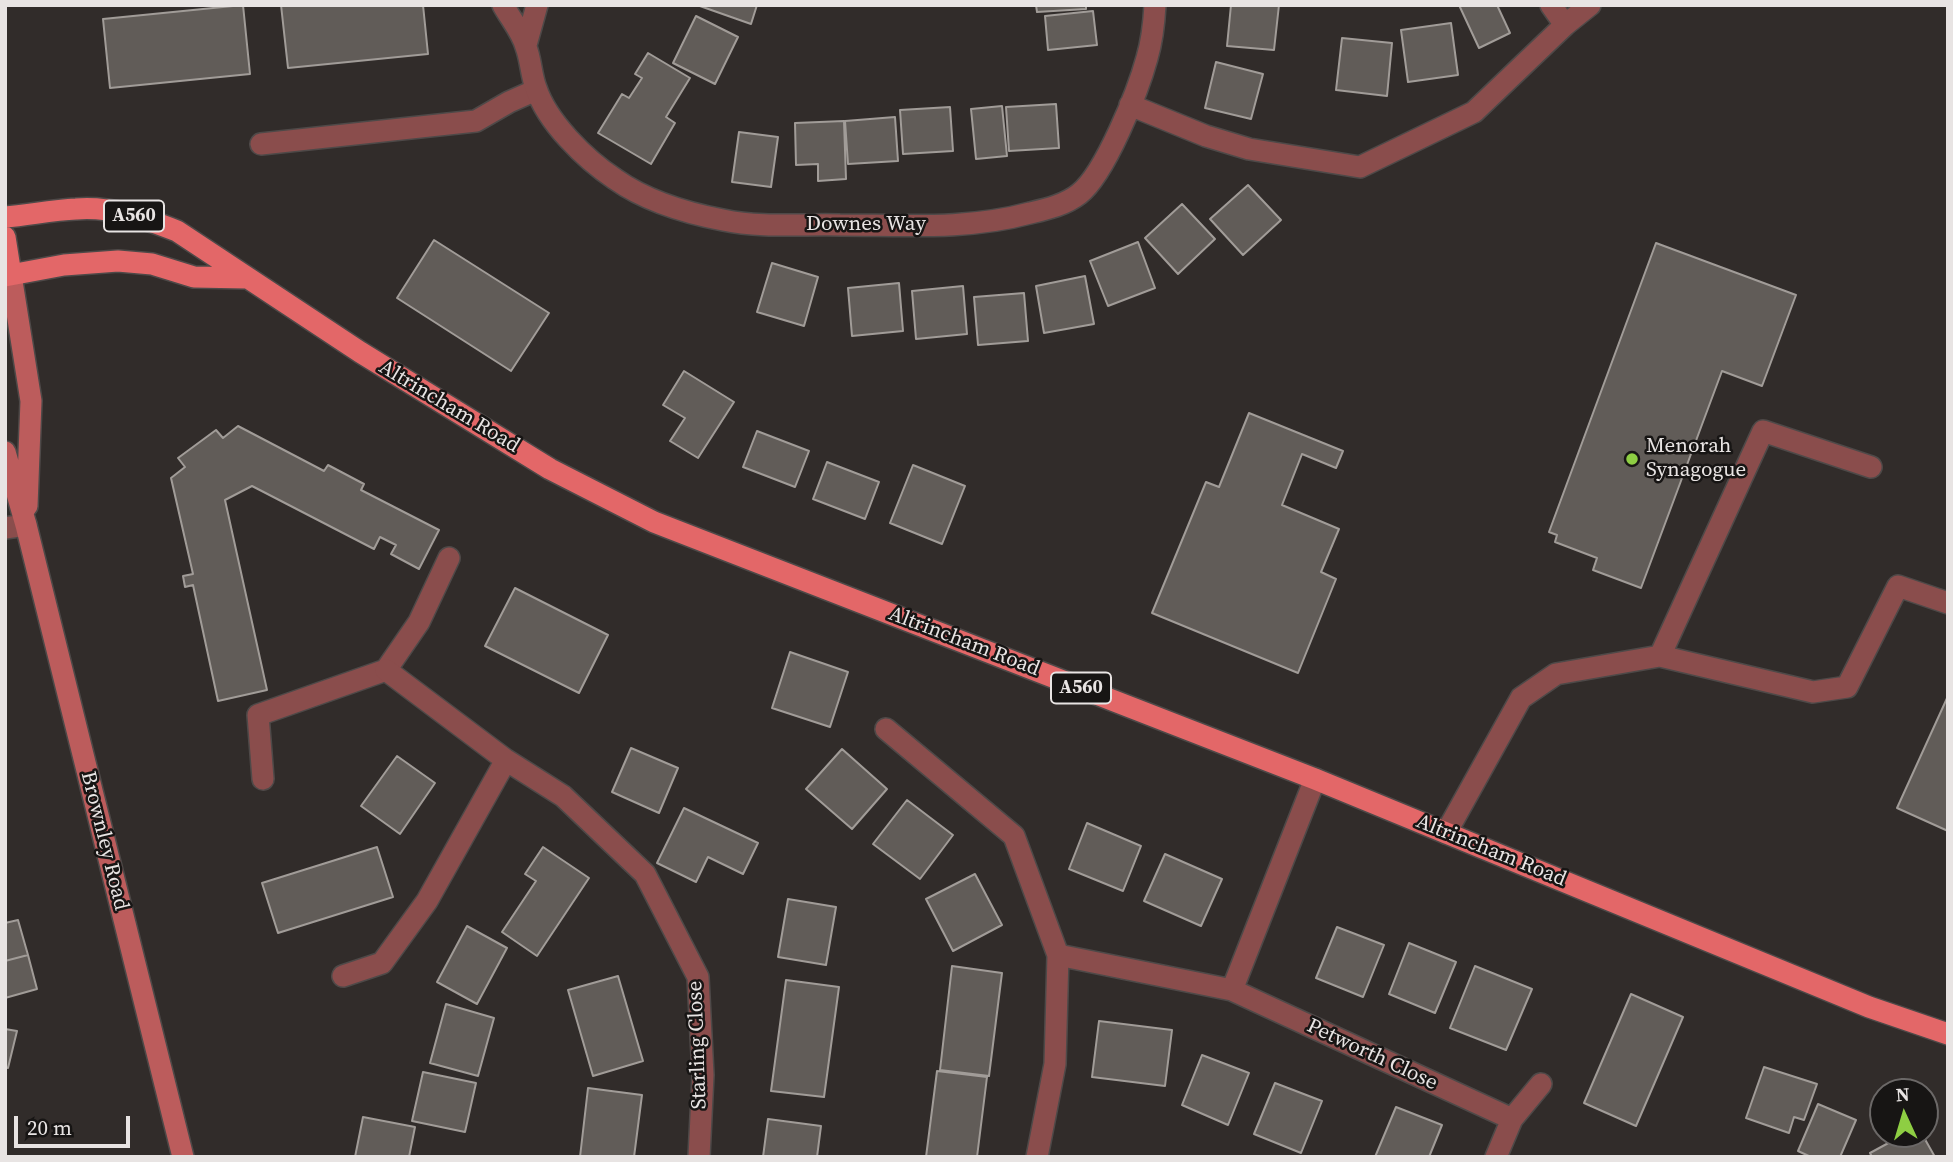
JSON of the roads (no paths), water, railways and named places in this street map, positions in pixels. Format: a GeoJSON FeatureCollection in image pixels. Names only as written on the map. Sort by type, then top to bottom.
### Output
{"type":"FeatureCollection","features":[{"type":"Feature","properties":{"kind":"main road","name":"Altrincham Road"},"geometry":{"type":"LineString","coordinates":[[5,217],[78,209],[112,211],[144,218],[177,231],[360,352],[550,469],[654,522],[1315,779],[1869,1007],[1948,1034]]}},
{"type":"Feature","properties":{"kind":"main road"},"geometry":{"type":"LineString","coordinates":[[5,237],[8,275]]}},
{"type":"Feature","properties":{"kind":"main road","name":"A560"},"geometry":{"type":"LineString","coordinates":[[8,275],[64,265],[118,261],[152,264],[194,277],[247,278]]}},
{"type":"Feature","properties":{"kind":"street","name":"Downes Way"},"geometry":{"type":"LineString","coordinates":[[503,5],[526,45],[536,90],[551,118],[581,151],[615,180],[652,199],[726,221],[762,224],[960,225],[1010,219],[1055,207],[1079,194],[1099,173],[1148,57],[1155,5]]}},
{"type":"Feature","properties":{"kind":"street","name":"Downes Way"},"geometry":{"type":"LineString","coordinates":[[526,45],[537,5]]}},
{"type":"Feature","properties":{"kind":"street"},"geometry":{"type":"LineString","coordinates":[[1551,5],[1565,25]]}},
{"type":"Feature","properties":{"kind":"street"},"geometry":{"type":"LineString","coordinates":[[1130,105],[1206,136],[1249,149],[1360,167],[1474,111],[1565,25],[1590,5]]}},
{"type":"Feature","properties":{"kind":"street"},"geometry":{"type":"LineString","coordinates":[[261,144],[476,121],[536,90]]}},
{"type":"Feature","properties":{"kind":"street"},"geometry":{"type":"LineString","coordinates":[[8,275],[32,401],[16,527]]}},
{"type":"Feature","properties":{"kind":"street"},"geometry":{"type":"LineString","coordinates":[[1660,656],[1763,430],[1871,467]]}},
{"type":"Feature","properties":{"kind":"street"},"geometry":{"type":"LineString","coordinates":[[5,452],[16,527]]}},
{"type":"Feature","properties":{"kind":"street","name":"Brownley Road"},"geometry":{"type":"LineString","coordinates":[[16,527],[175,1154]]}},
{"type":"Feature","properties":{"kind":"street"},"geometry":{"type":"LineString","coordinates":[[263,779],[258,715],[386,670],[419,622],[449,558]]}},
{"type":"Feature","properties":{"kind":"street"},"geometry":{"type":"LineString","coordinates":[[1446,833],[1521,698],[1556,674],[1660,656],[1813,692],[1847,687],[1898,586],[1948,603]]}},
{"type":"Feature","properties":{"kind":"street","name":"Starling Close"},"geometry":{"type":"LineString","coordinates":[[386,670],[506,760],[563,796],[645,874],[698,977],[703,1075],[699,1157]]}},
{"type":"Feature","properties":{"kind":"street"},"geometry":{"type":"LineString","coordinates":[[886,729],[1014,836],[1058,954],[1055,1064],[1037,1157]]}},
{"type":"Feature","properties":{"kind":"street"},"geometry":{"type":"LineString","coordinates":[[343,976],[382,963],[427,901],[506,760]]}},
{"type":"Feature","properties":{"kind":"street"},"geometry":{"type":"LineString","coordinates":[[1232,990],[1315,779]]}},
{"type":"Feature","properties":{"kind":"street","name":"Petworth Close"},"geometry":{"type":"LineString","coordinates":[[1058,954],[1232,990],[1513,1119]]}},
{"type":"Feature","properties":{"kind":"street"},"geometry":{"type":"LineString","coordinates":[[1496,1157],[1513,1119],[1541,1084]]}},
{"type":"Feature","properties":{"kind":"place","name":"Menorah Synagogue"},"geometry":{"type":"Point","coordinates":[1632,459]}}]}
